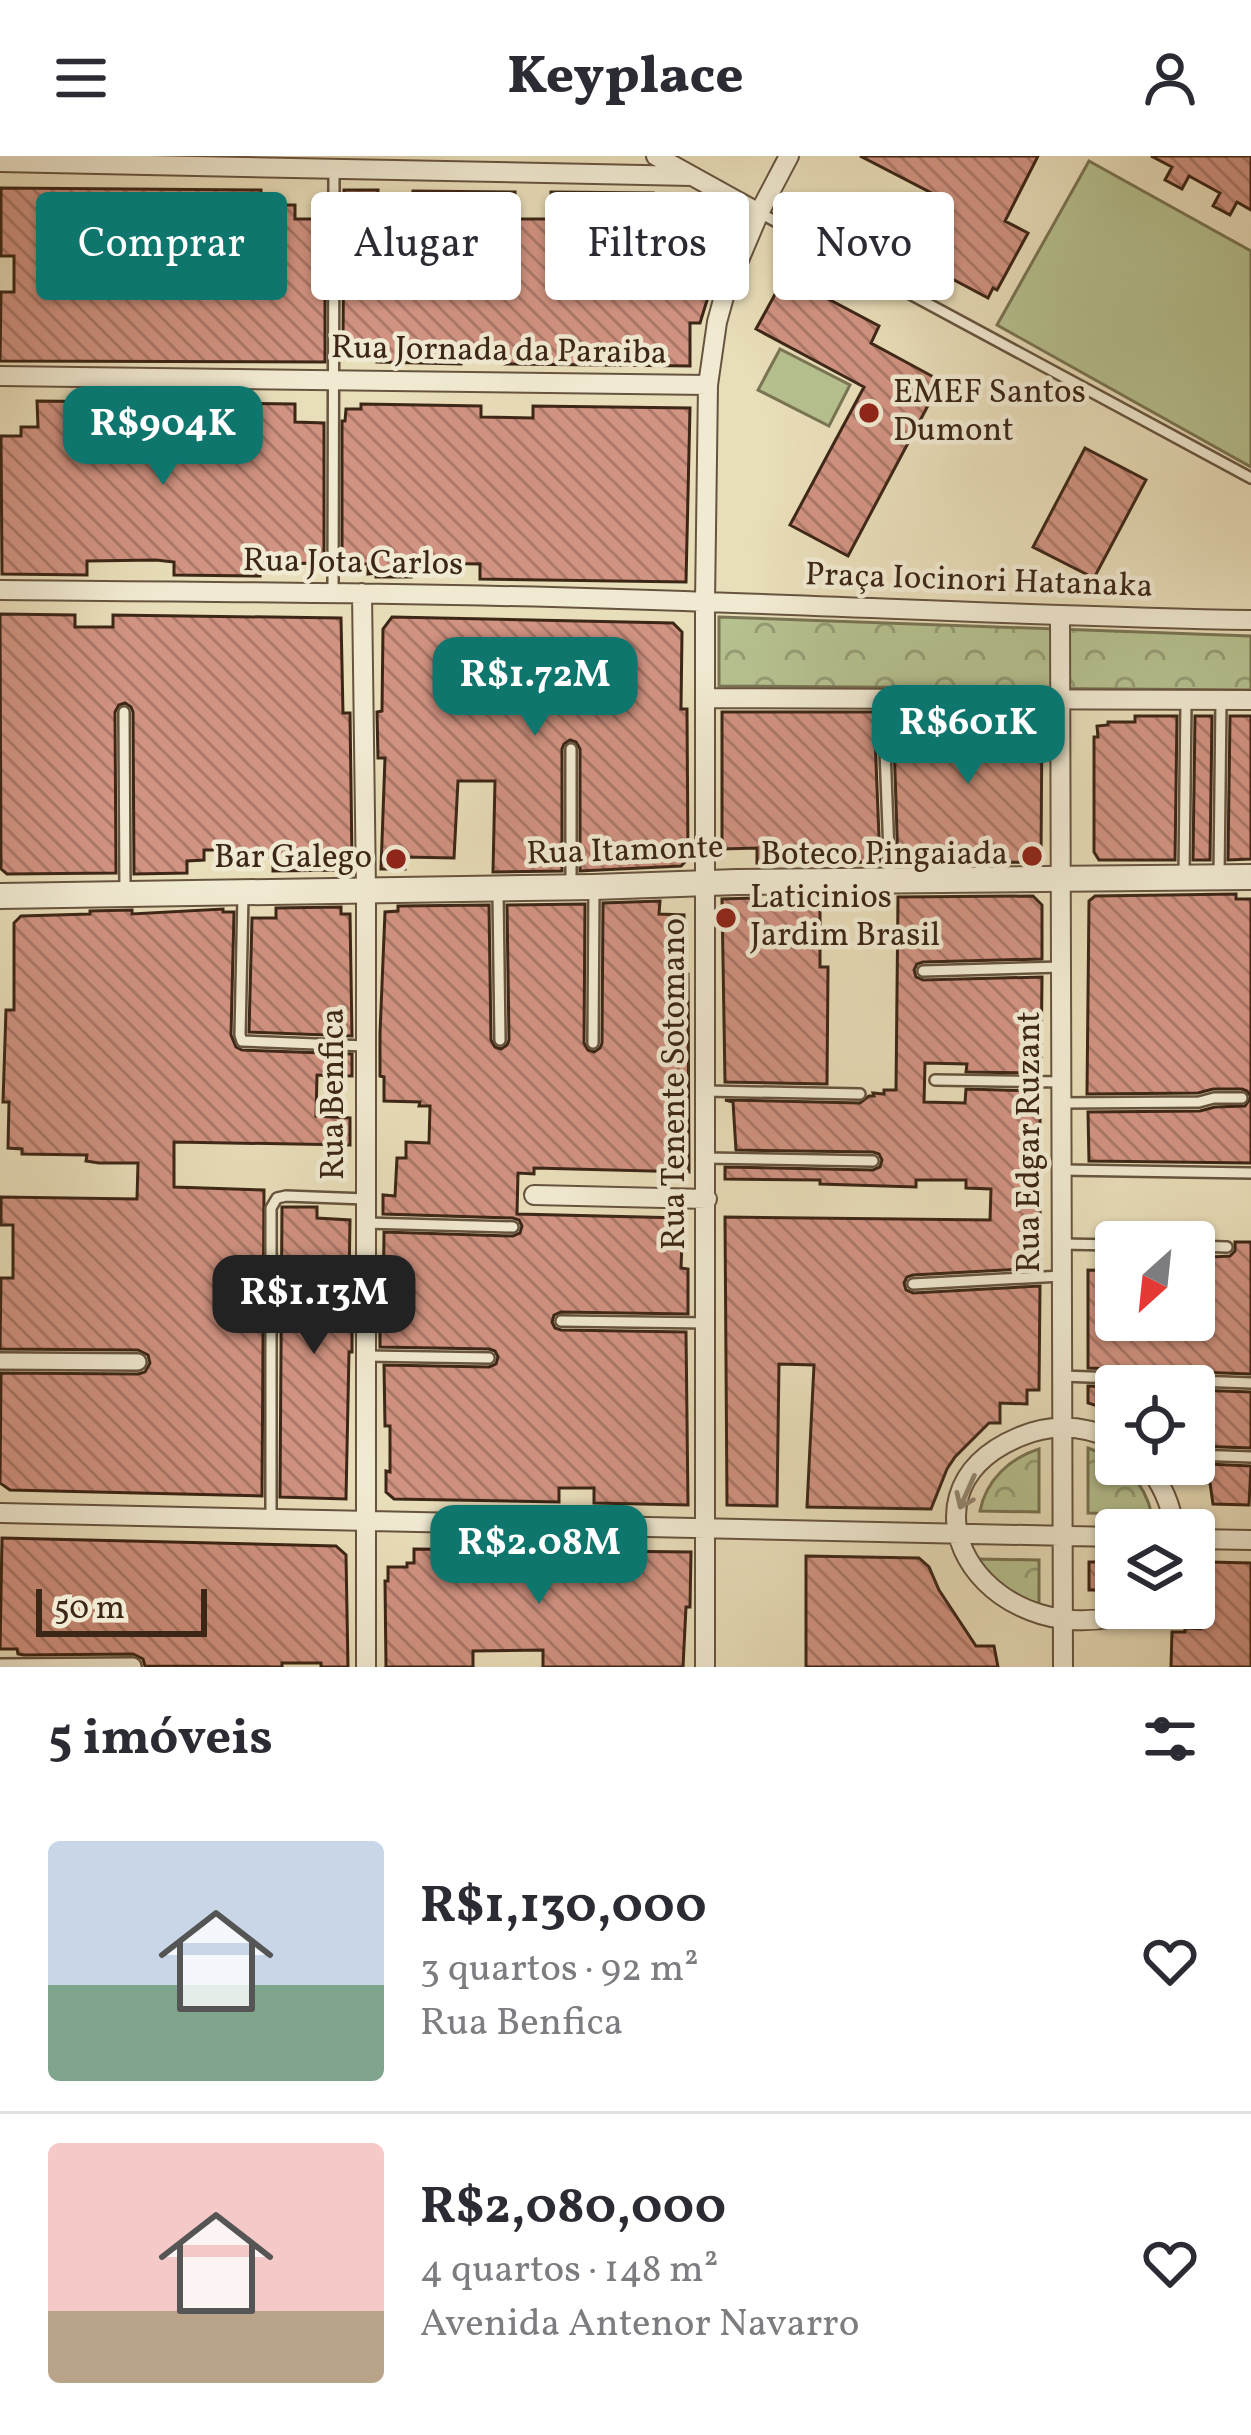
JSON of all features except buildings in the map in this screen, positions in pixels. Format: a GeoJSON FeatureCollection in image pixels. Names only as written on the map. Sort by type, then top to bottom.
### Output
{"type":"FeatureCollection","features":[{"type":"Feature","properties":{"kind":"street"},"geometry":{"type":"LineString","coordinates":[[656,156],[759,213]]}},
{"type":"Feature","properties":{"kind":"street","name":"Rua Tenente Sotomano"},"geometry":{"type":"LineString","coordinates":[[705,1667],[708,386],[725,293],[789,156]]}},
{"type":"Feature","properties":{"kind":"street"},"geometry":{"type":"LineString","coordinates":[[0,162],[692,176]]}},
{"type":"Feature","properties":{"kind":"street","name":"Rua Jornada da Paraiba"},"geometry":{"type":"LineString","coordinates":[[0,376],[708,386]]}},
{"type":"Feature","properties":{"kind":"street","name":"Rua Jota Carlos"},"geometry":{"type":"LineString","coordinates":[[0,590],[333,592],[705,602]]}},
{"type":"Feature","properties":{"kind":"street","name":"Rua Benfica"},"geometry":{"type":"LineString","coordinates":[[362,593],[366,1667]]}},
{"type":"Feature","properties":{"kind":"street","name":"Praça Iocinori Hatanaka"},"geometry":{"type":"LineString","coordinates":[[705,602],[1251,620]]}},
{"type":"Feature","properties":{"kind":"street","name":"Rua Edgar Ruzant"},"geometry":{"type":"LineString","coordinates":[[1060,617],[1062,1536],[1056,1644],[1063,1667]]}},
{"type":"Feature","properties":{"kind":"street"},"geometry":{"type":"LineString","coordinates":[[706,698],[1251,700]]}},
{"type":"Feature","properties":{"kind":"street","name":"Rua Itamonte"},"geometry":{"type":"LineString","coordinates":[[0,896],[1251,877]]}},
{"type":"Feature","properties":{"kind":"street"},"geometry":{"type":"LineString","coordinates":[[534,1195],[706,1199]]}},
{"type":"Feature","properties":{"kind":"street"},"geometry":{"type":"LineString","coordinates":[[0,1361],[138,1361]]}},
{"type":"Feature","properties":{"kind":"street"},"geometry":{"type":"LineString","coordinates":[[973,1594],[961,1570],[956,1534],[962,1499],[974,1475],[990,1455],[1036,1430],[1062,1427],[1095,1432]]}},
{"type":"Feature","properties":{"kind":"street"},"geometry":{"type":"LineString","coordinates":[[0,1514],[1095,1537]]}},
{"type":"Feature","properties":{"kind":"street"},"geometry":{"type":"LineString","coordinates":[[1215,1539],[1251,1540]]}},
{"type":"Feature","properties":{"kind":"street"},"geometry":{"type":"LineString","coordinates":[[1056,1644],[1102,1637],[1118,1629]]}},
{"type":"Feature","properties":{"kind":"street"},"geometry":{"type":"LineString","coordinates":[[0,1666],[133,1666]]}},
{"type":"Feature","properties":{"kind":"lane"},"geometry":{"type":"LineString","coordinates":[[333,592],[334,168]]}},
{"type":"Feature","properties":{"kind":"lane"},"geometry":{"type":"LineString","coordinates":[[759,213],[1251,478]]}},
{"type":"Feature","properties":{"kind":"lane"},"geometry":{"type":"LineString","coordinates":[[883,699],[890,880]]}},
{"type":"Feature","properties":{"kind":"lane"},"geometry":{"type":"LineString","coordinates":[[1184,876],[1186,700]]}},
{"type":"Feature","properties":{"kind":"lane"},"geometry":{"type":"LineString","coordinates":[[1219,876],[1221,700]]}},
{"type":"Feature","properties":{"kind":"lane"},"geometry":{"type":"LineString","coordinates":[[124,712],[125,893]]}},
{"type":"Feature","properties":{"kind":"lane"},"geometry":{"type":"LineString","coordinates":[[572,749],[593,1043]]}},
{"type":"Feature","properties":{"kind":"lane"},"geometry":{"type":"LineString","coordinates":[[498,888],[500,1040]]}},
{"type":"Feature","properties":{"kind":"lane"},"geometry":{"type":"LineString","coordinates":[[243,892],[241,1039],[245,1043],[365,1046]]}},
{"type":"Feature","properties":{"kind":"lane"},"geometry":{"type":"LineString","coordinates":[[923,971],[1061,968]]}},
{"type":"Feature","properties":{"kind":"lane"},"geometry":{"type":"LineString","coordinates":[[935,1080],[1061,1082]]}},
{"type":"Feature","properties":{"kind":"lane"},"geometry":{"type":"LineString","coordinates":[[706,1091],[860,1094]]}},
{"type":"Feature","properties":{"kind":"lane"},"geometry":{"type":"LineString","coordinates":[[1061,1103],[1242,1098]]}},
{"type":"Feature","properties":{"kind":"lane"},"geometry":{"type":"LineString","coordinates":[[706,1158],[873,1160]]}},
{"type":"Feature","properties":{"kind":"lane"},"geometry":{"type":"LineString","coordinates":[[1061,1170],[1251,1173]]}},
{"type":"Feature","properties":{"kind":"lane"},"geometry":{"type":"LineString","coordinates":[[271,1520],[271,1208],[286,1196],[365,1199]]}},
{"type":"Feature","properties":{"kind":"lane"},"geometry":{"type":"LineString","coordinates":[[365,1223],[513,1227]]}},
{"type":"Feature","properties":{"kind":"lane"},"geometry":{"type":"LineString","coordinates":[[1061,1244],[1095,1245]]}},
{"type":"Feature","properties":{"kind":"lane"},"geometry":{"type":"LineString","coordinates":[[1215,1247],[1227,1247]]}},
{"type":"Feature","properties":{"kind":"lane"},"geometry":{"type":"LineString","coordinates":[[913,1284],[1062,1276]]}},
{"type":"Feature","properties":{"kind":"lane"},"geometry":{"type":"LineString","coordinates":[[561,1321],[707,1323]]}},
{"type":"Feature","properties":{"kind":"lane"},"geometry":{"type":"LineString","coordinates":[[366,1356],[489,1358]]}},
{"type":"Feature","properties":{"kind":"lane"},"geometry":{"type":"LineString","coordinates":[[1062,1376],[1251,1383]]}},
{"type":"Feature","properties":{"kind":"lane"},"geometry":{"type":"LineString","coordinates":[[1215,1456],[1251,1457]]}},
{"type":"Feature","properties":{"kind":"green space"},"geometry":{"type":"Polygon","coordinates":[[[1089,161],[1251,251],[1251,467],[997,325],[1089,161]]]}},
{"type":"Feature","properties":{"kind":"green space"},"geometry":{"type":"Polygon","coordinates":[[[780,349],[850,385],[829,426],[758,390],[780,349]]]}},
{"type":"Feature","properties":{"kind":"green space"},"geometry":{"type":"Polygon","coordinates":[[[719,617],[1251,636],[1251,690],[719,686],[719,617]]]}},
{"type":"Feature","properties":{"kind":"green space"},"geometry":{"type":"Polygon","coordinates":[[[1088,1448],[1095,1451],[1095,1485],[1139,1485],[1150,1509],[1088,1513],[1088,1448]]]}},
{"type":"Feature","properties":{"kind":"green space"},"geometry":{"type":"Polygon","coordinates":[[[1039,1449],[1039,1512],[980,1511],[1001,1472],[1039,1449]]]}},
{"type":"Feature","properties":{"kind":"green space"},"geometry":{"type":"Polygon","coordinates":[[[979,1559],[1039,1560],[1039,1619],[993,1586],[979,1559]]]}},
{"type":"Feature","properties":{"kind":"place","name":"EMEF Santos Dumont"},"geometry":{"type":"Point","coordinates":[869,413]}},
{"type":"Feature","properties":{"kind":"place","name":"Boteco Pingaiada"},"geometry":{"type":"Point","coordinates":[1032,856]}},
{"type":"Feature","properties":{"kind":"place","name":"Bar Galego"},"geometry":{"type":"Point","coordinates":[396,859]}},
{"type":"Feature","properties":{"kind":"place","name":"Laticinios Jardim Brasil"},"geometry":{"type":"Point","coordinates":[726,918]}}]}
